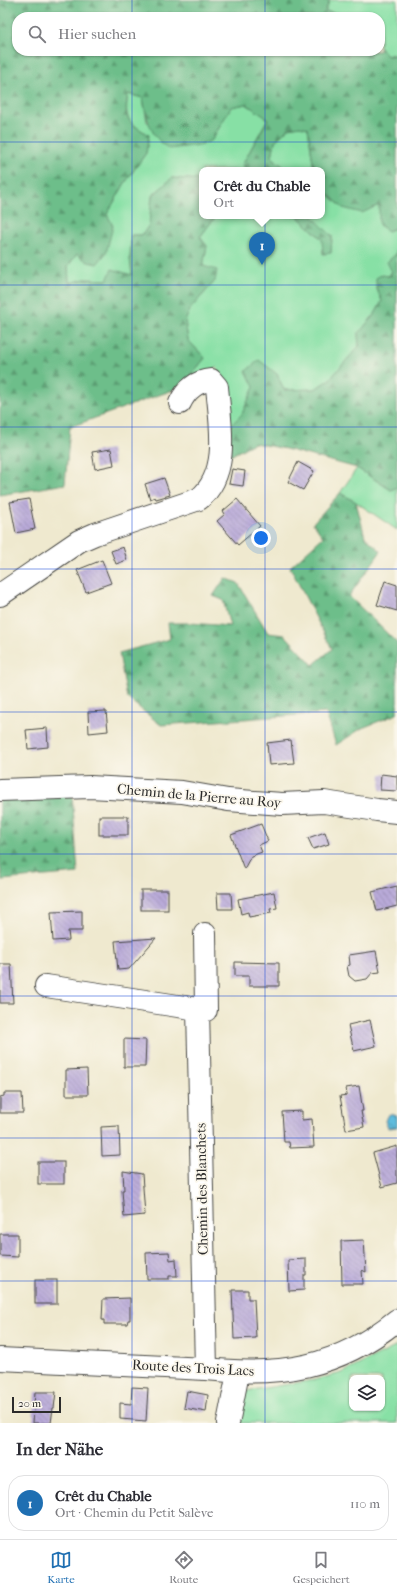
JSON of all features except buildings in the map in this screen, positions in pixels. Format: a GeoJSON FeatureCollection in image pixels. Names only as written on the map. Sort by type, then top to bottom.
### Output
{"type":"FeatureCollection","features":[{"type":"Feature","properties":{"kind":"street"},"geometry":{"type":"LineString","coordinates":[[0,595],[79,541],[95,534],[200,499],[208,492],[214,480],[222,448],[217,387],[211,380],[198,383],[189,390],[180,403]]}},
{"type":"Feature","properties":{"kind":"street","name":"Chemin de la Pierre au Roy"},"geometry":{"type":"LineString","coordinates":[[0,790],[90,787],[182,792],[228,800],[282,804],[324,802],[397,812]]}},
{"type":"Feature","properties":{"kind":"street"},"geometry":{"type":"LineString","coordinates":[[46,986],[206,1010],[205,934]]}},
{"type":"Feature","properties":{"kind":"street","name":"Chemin des Blanchets"},"geometry":{"type":"LineString","coordinates":[[198,1009],[206,1369]]}},
{"type":"Feature","properties":{"kind":"street","name":"Route des Trois Lacs"},"geometry":{"type":"LineString","coordinates":[[0,1359],[206,1369],[238,1373],[295,1368],[318,1363],[362,1345],[397,1320]]}},
{"type":"Feature","properties":{"kind":"street"},"geometry":{"type":"LineString","coordinates":[[228,1423],[238,1373]]}},
{"type":"Feature","properties":{"kind":"green space"},"geometry":{"type":"Polygon","coordinates":[[[0,0],[330,0],[325,11],[330,12],[12,12],[12,56],[397,55],[397,227],[388,231],[379,225],[379,205],[362,213],[343,208],[325,191],[325,167],[314,167],[308,128],[300,126],[289,128],[275,141],[272,157],[284,167],[244,167],[242,165],[268,119],[246,104],[231,107],[212,140],[201,145],[169,149],[157,139],[153,133],[146,113],[143,98],[128,94],[126,110],[129,119],[136,127],[149,135],[146,153],[125,183],[107,214],[113,226],[106,253],[97,264],[88,262],[77,254],[68,266],[69,283],[85,279],[107,280],[112,269],[132,275],[130,258],[131,235],[142,235],[149,225],[152,196],[172,178],[199,180],[199,219],[214,219],[200,237],[207,246],[203,266],[217,270],[215,281],[191,308],[185,321],[188,340],[205,358],[188,379],[173,390],[70,427],[65,484],[0,495],[0,0]]]}},
{"type":"Feature","properties":{"kind":"green space"},"geometry":{"type":"Polygon","coordinates":[[[330,0],[397,0],[397,55],[386,55],[385,54],[385,12],[325,11],[330,0]]]}},
{"type":"Feature","properties":{"kind":"green space"},"geometry":{"type":"Polygon","coordinates":[[[128,94],[143,98],[147,122],[212,140],[231,107],[246,104],[268,118],[242,165],[244,167],[199,167],[199,180],[172,178],[152,196],[149,225],[142,235],[132,235],[130,258],[132,275],[107,280],[85,279],[69,283],[68,266],[77,254],[88,262],[107,214],[125,183],[146,153],[149,135],[136,127],[129,119],[127,115],[128,94]]]}},
{"type":"Feature","properties":{"kind":"green space"},"geometry":{"type":"Polygon","coordinates":[[[300,126],[308,128],[314,167],[284,167],[272,157],[275,141],[289,128],[300,126]]]}},
{"type":"Feature","properties":{"kind":"green space"},"geometry":{"type":"Polygon","coordinates":[[[325,191],[343,208],[379,205],[388,231],[397,228],[394,265],[389,276],[381,275],[376,287],[382,301],[375,314],[358,334],[359,346],[330,379],[315,389],[284,390],[277,374],[254,387],[242,414],[228,428],[217,367],[206,374],[188,379],[205,358],[188,340],[185,321],[191,308],[215,281],[203,266],[207,246],[200,237],[214,219],[300,219],[322,239],[331,253],[332,236],[315,219],[325,219],[325,191]]]}},
{"type":"Feature","properties":{"kind":"green space"},"geometry":{"type":"Polygon","coordinates":[[[300,219],[315,219],[332,236],[331,253],[323,254],[322,239],[300,219]]]}},
{"type":"Feature","properties":{"kind":"green space"},"geometry":{"type":"Polygon","coordinates":[[[397,253],[397,487],[391,490],[357,468],[286,449],[254,443],[230,456],[228,428],[242,414],[254,387],[246,371],[259,360],[277,374],[284,390],[315,389],[330,379],[359,346],[358,334],[375,314],[382,301],[376,287],[376,278],[381,275],[389,276],[392,272],[387,262],[397,253]]]}},
{"type":"Feature","properties":{"kind":"green space"},"geometry":{"type":"Polygon","coordinates":[[[357,468],[391,490],[397,487],[397,530],[340,493],[357,468]]]}},
{"type":"Feature","properties":{"kind":"green space"},"geometry":{"type":"Polygon","coordinates":[[[340,493],[356,502],[365,537],[381,551],[349,596],[397,643],[397,714],[362,728],[336,745],[326,713],[161,725],[127,698],[119,653],[170,639],[168,623],[230,626],[223,600],[213,596],[225,578],[238,583],[268,633],[285,635],[313,665],[332,649],[290,567],[323,537],[313,523],[340,493]]]}},
{"type":"Feature","properties":{"kind":"green space"},"geometry":{"type":"Polygon","coordinates":[[[72,794],[78,873],[2,880],[0,864],[0,797],[72,794]]]}},
{"type":"Feature","properties":{"kind":"green space"},"geometry":{"type":"Polygon","coordinates":[[[397,1346],[397,1423],[236,1423],[246,1391],[314,1380],[342,1373],[397,1346]]]}},
{"type":"Feature","properties":{"kind":"water"},"geometry":{"type":"Polygon","coordinates":[[[390,1114],[397,1116],[397,1127],[388,1128],[385,1121],[387,1116],[390,1114]]]}},
{"type":"Feature","properties":{"kind":"place","name":"Crêt du Chable"},"geometry":{"type":"Point","coordinates":[262,265]}}]}
